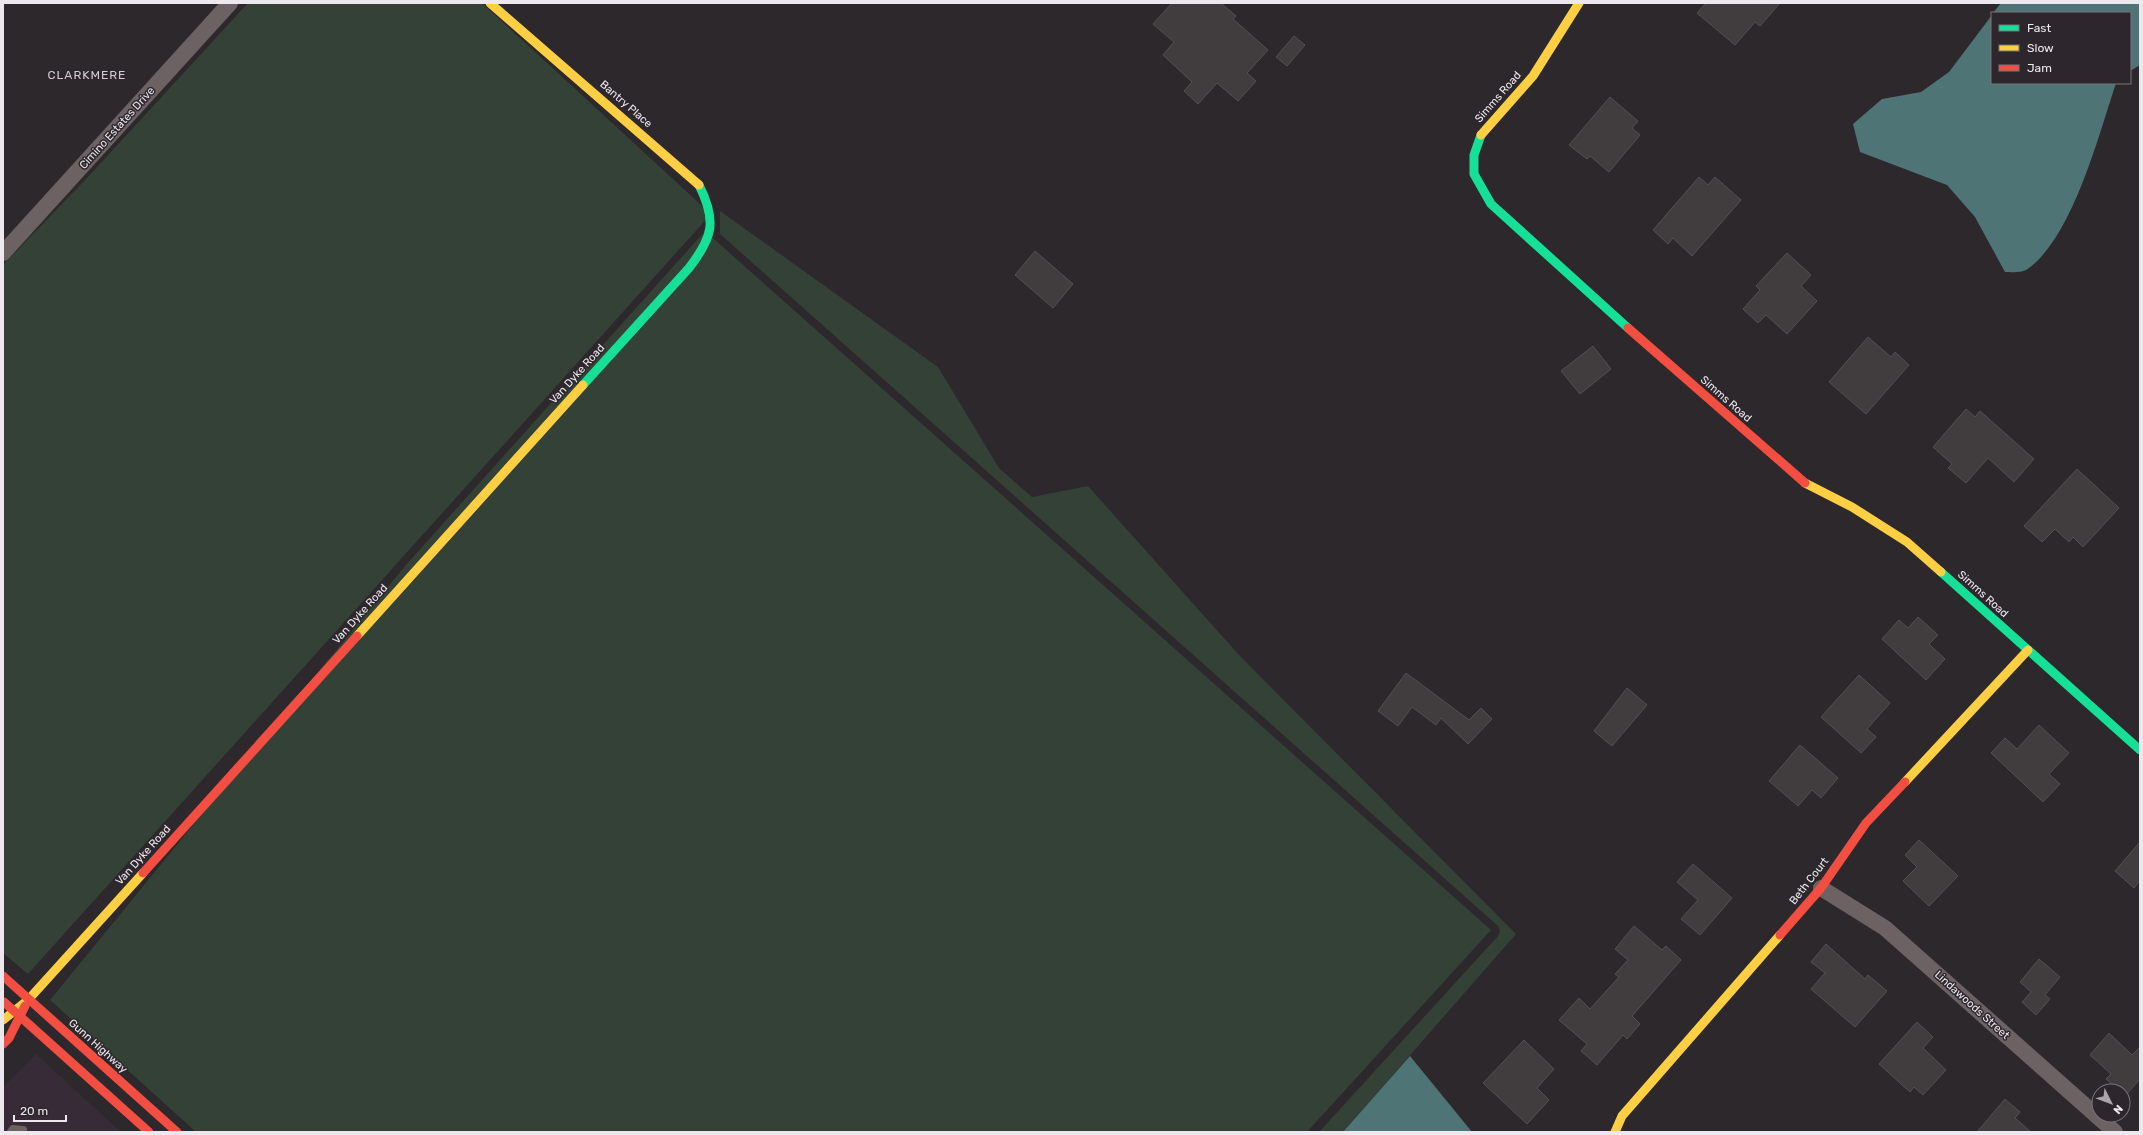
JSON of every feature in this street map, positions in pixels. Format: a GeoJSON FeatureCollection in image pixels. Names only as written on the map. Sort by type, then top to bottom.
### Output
{"type":"FeatureCollection","features":[{"type":"Feature","properties":{"kind":"street","name":"Cimino Estates Drive"},"geometry":{"type":"LineString","coordinates":[[3,253],[230,3]]}},
{"type":"Feature","properties":{"kind":"street","name":"Bantry Place"},"geometry":{"type":"LineString","coordinates":[[490,3],[699,184],[710,208],[712,229],[707,243]]}},
{"type":"Feature","properties":{"kind":"street","name":"Simms Road"},"geometry":{"type":"LineString","coordinates":[[1579,3],[1533,76],[1480,136],[1474,155],[1474,174],[1491,204],[1574,281],[1793,474],[1807,485],[1852,507],[1907,542],[2140,750]]}},
{"type":"Feature","properties":{"kind":"street","name":"Van Dyke Road"},"geometry":{"type":"LineString","coordinates":[[3,1044],[9,1038],[17,1014],[28,1000],[689,268],[707,243]]}},
{"type":"Feature","properties":{"kind":"street","name":"Beth Court"},"geometry":{"type":"LineString","coordinates":[[1615,1132],[1622,1116],[1821,888],[1866,823],[2028,650]]}},
{"type":"Feature","properties":{"kind":"street","name":"Lindawoods Street"},"geometry":{"type":"LineString","coordinates":[[1821,888],[1885,928],[2115,1132]]}},
{"type":"Feature","properties":{"kind":"street","name":"Gunn Highway"},"geometry":{"type":"LineString","coordinates":[[3,976],[177,1132]]}},
{"type":"Feature","properties":{"kind":"street"},"geometry":{"type":"LineString","coordinates":[[3,1002],[149,1132]]}},
{"type":"Feature","properties":{"kind":"street","name":"Van Dyke Road"},"geometry":{"type":"LineString","coordinates":[[3,1020],[17,1014]]}},
{"type":"Feature","properties":{"kind":"lane"},"geometry":{"type":"LineString","coordinates":[[11,1132],[13,1129],[23,1130]]}},
{"type":"Feature","properties":{"kind":"shaded area"},"geometry":{"type":"Polygon","coordinates":[[[36,1054],[121,1132],[3,1132],[3,1087],[36,1054]]]}},
{"type":"Feature","properties":{"kind":"green space"},"geometry":{"type":"Polygon","coordinates":[[[248,3],[482,3],[711,214],[28,974],[3,953],[3,265],[86,179],[248,3]]]}},
{"type":"Feature","properties":{"kind":"green space"},"geometry":{"type":"Polygon","coordinates":[[[720,211],[938,367],[999,468],[1032,497],[1088,486],[1240,656],[1516,934],[1343,1132],[1319,1132],[1498,936],[1500,931],[1498,926],[720,234],[720,211]]]}},
{"type":"Feature","properties":{"kind":"green space"},"geometry":{"type":"Polygon","coordinates":[[[705,231],[1491,930],[1307,1132],[196,1132],[50,1000],[405,566],[705,231]]]}},
{"type":"Feature","properties":{"kind":"water"},"geometry":{"type":"Polygon","coordinates":[[[2001,3],[2140,3],[2140,65],[2131,70],[2131,12],[1994,12],[2001,3]]]}},
{"type":"Feature","properties":{"kind":"water"},"geometry":{"type":"Polygon","coordinates":[[[1991,16],[1991,84],[2116,84],[2092,157],[2070,211],[2057,235],[2042,255],[2024,271],[2005,272],[1975,217],[1947,185],[1860,152],[1853,124],[1882,99],[1921,92],[1949,72],[1991,16]]]}},
{"type":"Feature","properties":{"kind":"water"},"geometry":{"type":"Polygon","coordinates":[[[1410,1056],[1472,1132],[1343,1132],[1410,1056]]]}},
{"type":"Feature","properties":{"kind":"building"},"geometry":{"type":"Polygon","coordinates":[[[1172,3],[1221,3],[1236,16],[1233,19],[1268,50],[1247,73],[1256,81],[1238,101],[1217,83],[1198,104],[1184,91],[1192,82],[1163,55],[1174,42],[1153,24],[1172,3]]]}},
{"type":"Feature","properties":{"kind":"building"},"geometry":{"type":"Polygon","coordinates":[[[1706,3],[1780,3],[1760,26],[1755,22],[1735,45],[1697,13],[1706,3]]]}},
{"type":"Feature","properties":{"kind":"building"},"geometry":{"type":"Polygon","coordinates":[[[1294,36],[1305,45],[1287,66],[1276,57],[1294,36]]]}},
{"type":"Feature","properties":{"kind":"building"},"geometry":{"type":"Polygon","coordinates":[[[1610,97],[1638,121],[1632,128],[1640,135],[1609,172],[1590,156],[1587,159],[1569,145],[1610,97]]]}},
{"type":"Feature","properties":{"kind":"building"},"geometry":{"type":"Polygon","coordinates":[[[1699,177],[1708,185],[1715,177],[1741,200],[1692,256],[1673,238],[1668,244],[1653,230],[1699,177]]]}},
{"type":"Feature","properties":{"kind":"building"},"geometry":{"type":"Polygon","coordinates":[[[1035,251],[1073,284],[1053,308],[1015,275],[1035,251]]]}},
{"type":"Feature","properties":{"kind":"building"},"geometry":{"type":"Polygon","coordinates":[[[1787,253],[1811,275],[1801,286],[1817,301],[1787,334],[1766,315],[1758,323],[1743,309],[1760,290],[1756,286],[1787,253]]]}},
{"type":"Feature","properties":{"kind":"building"},"geometry":{"type":"Polygon","coordinates":[[[1868,337],[1891,357],[1895,352],[1909,365],[1866,414],[1829,382],[1868,337]]]}},
{"type":"Feature","properties":{"kind":"building"},"geometry":{"type":"Polygon","coordinates":[[[1593,346],[1611,369],[1580,394],[1561,371],[1593,346]]]}},
{"type":"Feature","properties":{"kind":"building"},"geometry":{"type":"Polygon","coordinates":[[[1966,409],[1975,417],[1980,411],[2034,459],[2014,482],[1988,458],[1966,483],[1948,468],[1952,464],[1933,447],[1966,409]]]}},
{"type":"Feature","properties":{"kind":"building"},"geometry":{"type":"Polygon","coordinates":[[[2077,469],[2119,508],[2083,547],[2073,537],[2069,542],[2055,529],[2042,542],[2024,526],[2077,469]]]}},
{"type":"Feature","properties":{"kind":"building"},"geometry":{"type":"Polygon","coordinates":[[[1918,617],[1938,635],[1929,644],[1945,659],[1926,680],[1882,639],[1899,620],[1908,628],[1918,617]]]}},
{"type":"Feature","properties":{"kind":"building"},"geometry":{"type":"Polygon","coordinates":[[[1406,673],[1469,720],[1481,708],[1492,719],[1468,744],[1441,718],[1436,725],[1412,707],[1398,726],[1378,711],[1406,673]]]}},
{"type":"Feature","properties":{"kind":"building"},"geometry":{"type":"Polygon","coordinates":[[[1859,675],[1890,703],[1867,729],[1876,737],[1861,753],[1821,717],[1859,675]]]}},
{"type":"Feature","properties":{"kind":"building"},"geometry":{"type":"Polygon","coordinates":[[[1627,688],[1647,705],[1612,746],[1594,731],[1627,688]]]}},
{"type":"Feature","properties":{"kind":"building"},"geometry":{"type":"Polygon","coordinates":[[[2039,725],[2069,753],[2049,774],[2060,784],[2043,802],[1991,753],[2005,738],[2017,749],[2039,725]]]}},
{"type":"Feature","properties":{"kind":"building"},"geometry":{"type":"Polygon","coordinates":[[[1800,745],[1838,778],[1821,798],[1812,790],[1798,806],[1769,781],[1800,745]]]}},
{"type":"Feature","properties":{"kind":"building"},"geometry":{"type":"Polygon","coordinates":[[[1919,840],[1958,876],[1929,906],[1903,881],[1917,867],[1905,855],[1919,840]]]}},
{"type":"Feature","properties":{"kind":"building"},"geometry":{"type":"Polygon","coordinates":[[[2140,842],[2140,880],[2134,888],[2115,871],[2140,842]]]}},
{"type":"Feature","properties":{"kind":"building"},"geometry":{"type":"Polygon","coordinates":[[[1693,864],[1732,898],[1700,935],[1681,919],[1698,900],[1677,882],[1693,864]]]}},
{"type":"Feature","properties":{"kind":"building"},"geometry":{"type":"Polygon","coordinates":[[[1634,926],[1662,950],[1666,946],[1681,960],[1632,1016],[1640,1024],[1627,1039],[1623,1035],[1597,1065],[1581,1051],[1587,1044],[1559,1020],[1579,998],[1590,1009],[1619,977],[1615,974],[1628,960],[1615,949],[1634,926]]]}},
{"type":"Feature","properties":{"kind":"building"},"geometry":{"type":"Polygon","coordinates":[[[1826,944],[1865,979],[1868,975],[1887,991],[1855,1027],[1811,989],[1825,973],[1811,962],[1826,944]]]}},
{"type":"Feature","properties":{"kind":"building"},"geometry":{"type":"Polygon","coordinates":[[[2039,959],[2060,977],[2045,995],[2050,999],[2036,1015],[2022,1002],[2031,992],[2020,982],[2039,959]]]}},
{"type":"Feature","properties":{"kind":"building"},"geometry":{"type":"Polygon","coordinates":[[[1917,1022],[1933,1037],[1923,1048],[1946,1070],[1923,1095],[1914,1087],[1910,1092],[1879,1064],[1917,1022]]]}},
{"type":"Feature","properties":{"kind":"building"},"geometry":{"type":"Polygon","coordinates":[[[2109,1033],[2132,1055],[2140,1047],[2140,1079],[2131,1089],[2131,1083],[2111,1083],[2106,1079],[2111,1074],[2090,1055],[2109,1033]]]}},
{"type":"Feature","properties":{"kind":"building"},"geometry":{"type":"Polygon","coordinates":[[[1524,1040],[1554,1069],[1537,1088],[1549,1100],[1527,1124],[1483,1083],[1524,1040]]]}},
{"type":"Feature","properties":{"kind":"building"},"geometry":{"type":"Polygon","coordinates":[[[2005,1099],[2020,1112],[2015,1118],[2031,1132],[1977,1132],[2005,1099]]]}},
{"type":"Feature","properties":{"kind":"traffic: fast"},"geometry":{"type":"LineString","coordinates":[[1481,135],[1474,155],[1474,174],[1491,204],[1628,328]]}},
{"type":"Feature","properties":{"kind":"traffic: fast"},"geometry":{"type":"LineString","coordinates":[[583,385],[689,268],[703,247],[710,228],[710,219],[705,198],[699,185]]}},
{"type":"Feature","properties":{"kind":"traffic: fast"},"geometry":{"type":"LineString","coordinates":[[1941,572],[2140,750]]}},
{"type":"Feature","properties":{"kind":"traffic: slow"},"geometry":{"type":"LineString","coordinates":[[490,3],[699,185]]}},
{"type":"Feature","properties":{"kind":"traffic: slow"},"geometry":{"type":"LineString","coordinates":[[1481,135],[1533,76],[1579,3]]}},
{"type":"Feature","properties":{"kind":"traffic: slow"},"geometry":{"type":"LineString","coordinates":[[357,636],[583,385]]}},
{"type":"Feature","properties":{"kind":"traffic: slow"},"geometry":{"type":"LineString","coordinates":[[1805,483],[1852,507],[1907,542],[1941,572]]}},
{"type":"Feature","properties":{"kind":"traffic: slow"},"geometry":{"type":"LineString","coordinates":[[1905,782],[2028,650]]}},
{"type":"Feature","properties":{"kind":"traffic: slow"},"geometry":{"type":"LineString","coordinates":[[3,1020],[28,1000],[143,873]]}},
{"type":"Feature","properties":{"kind":"traffic: slow"},"geometry":{"type":"LineString","coordinates":[[1615,1132],[1622,1116],[1780,935]]}},
{"type":"Feature","properties":{"kind":"traffic: jam"},"geometry":{"type":"LineString","coordinates":[[1628,328],[1805,483]]}},
{"type":"Feature","properties":{"kind":"traffic: jam"},"geometry":{"type":"LineString","coordinates":[[143,873],[357,636]]}},
{"type":"Feature","properties":{"kind":"traffic: jam"},"geometry":{"type":"LineString","coordinates":[[1780,935],[1821,888],[1866,823],[1905,782]]}},
{"type":"Feature","properties":{"kind":"traffic: jam"},"geometry":{"type":"LineString","coordinates":[[3,976],[177,1132]]}},
{"type":"Feature","properties":{"kind":"traffic: jam"},"geometry":{"type":"LineString","coordinates":[[4,1002],[149,1132]]}},
{"type":"Feature","properties":{"kind":"traffic: jam"},"geometry":{"type":"LineString","coordinates":[[3,1044],[9,1038],[25,1006]]}},
{"type":"Feature","properties":{"kind":"district","name":"CLARKMERE"},"geometry":{"type":"Point","coordinates":[87,75]}}]}
